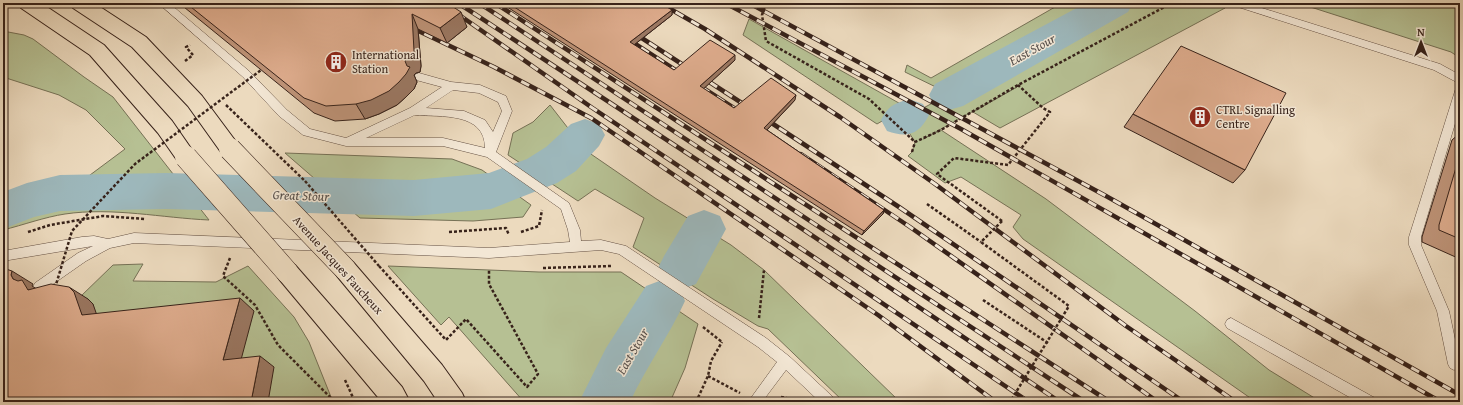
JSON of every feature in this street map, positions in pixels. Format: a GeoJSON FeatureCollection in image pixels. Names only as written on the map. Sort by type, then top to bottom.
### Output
{"type":"FeatureCollection","features":[{"type":"Feature","properties":{"kind":"main road"},"geometry":{"type":"LineString","coordinates":[[28,3],[97,50],[165,127],[186,157],[287,272],[395,399]]}},
{"type":"Feature","properties":{"kind":"main road","name":"Avenue Jacques Faucheux"},"geometry":{"type":"LineString","coordinates":[[80,3],[139,42],[194,101],[230,149],[345,269],[433,373],[452,402]]}},
{"type":"Feature","properties":{"kind":"lane"},"geometry":{"type":"LineString","coordinates":[[163,3],[246,74],[283,113],[307,132],[346,142],[443,142],[490,153],[565,206],[574,230],[576,246]]}},
{"type":"Feature","properties":{"kind":"lane"},"geometry":{"type":"LineString","coordinates":[[1234,3],[1437,67],[1460,80]]}},
{"type":"Feature","properties":{"kind":"lane"},"geometry":{"type":"LineString","coordinates":[[419,77],[450,86],[480,89],[502,99],[507,111],[490,153]]}},
{"type":"Feature","properties":{"kind":"lane"},"geometry":{"type":"LineString","coordinates":[[346,142],[414,111],[450,86]]}},
{"type":"Feature","properties":{"kind":"lane"},"geometry":{"type":"LineString","coordinates":[[1454,364],[1443,311],[1416,245],[1415,237],[1460,91]]}},
{"type":"Feature","properties":{"kind":"lane"},"geometry":{"type":"LineString","coordinates":[[414,111],[460,114],[480,123],[490,136],[490,153]]}},
{"type":"Feature","properties":{"kind":"lane"},"geometry":{"type":"LineString","coordinates":[[39,287],[82,257],[108,244],[134,238],[490,253],[514,250],[601,245],[622,250],[737,327],[751,334],[786,361],[829,402]]}},
{"type":"Feature","properties":{"kind":"lane"},"geometry":{"type":"LineString","coordinates":[[3,256],[82,242],[94,241],[108,244]]}},
{"type":"Feature","properties":{"kind":"lane"},"geometry":{"type":"LineString","coordinates":[[1231,324],[1370,402]]}},
{"type":"Feature","properties":{"kind":"lane"},"geometry":{"type":"LineString","coordinates":[[754,402],[786,361]]}},
{"type":"Feature","properties":{"kind":"path"},"geometry":{"type":"LineString","coordinates":[[766,3],[762,15],[766,41],[869,99],[915,142]]}},
{"type":"Feature","properties":{"kind":"path"},"geometry":{"type":"LineString","coordinates":[[912,152],[915,142],[941,130],[1018,85],[1172,3]]}},
{"type":"Feature","properties":{"kind":"path"},"geometry":{"type":"LineString","coordinates":[[55,289],[72,231],[82,220],[136,164],[261,70]]}},
{"type":"Feature","properties":{"kind":"path"},"geometry":{"type":"LineString","coordinates":[[982,242],[1002,221],[938,174],[954,158],[1008,165],[1050,112],[1043,108],[1018,85]]}},
{"type":"Feature","properties":{"kind":"path"},"geometry":{"type":"LineString","coordinates":[[305,181],[446,340],[466,319],[527,387],[538,374],[489,284],[490,253]]}},
{"type":"Feature","properties":{"kind":"path"},"geometry":{"type":"LineString","coordinates":[[927,204],[982,242],[1069,306],[1048,343],[1010,402]]}},
{"type":"Feature","properties":{"kind":"path"},"geometry":{"type":"LineString","coordinates":[[509,235],[539,226],[543,209],[539,205]]}},
{"type":"Feature","properties":{"kind":"path"},"geometry":{"type":"LineString","coordinates":[[538,268],[616,266]]}},
{"type":"Feature","properties":{"kind":"path"},"geometry":{"type":"LineString","coordinates":[[751,334],[758,326],[764,270]]}},
{"type":"Feature","properties":{"kind":"path"},"geometry":{"type":"LineString","coordinates":[[223,276],[255,305],[278,345],[335,402]]}},
{"type":"Feature","properties":{"kind":"path"},"geometry":{"type":"LineString","coordinates":[[983,300],[1048,343]]}},
{"type":"Feature","properties":{"kind":"path"},"geometry":{"type":"LineString","coordinates":[[697,323],[722,342]]}},
{"type":"Feature","properties":{"kind":"path"},"geometry":{"type":"LineString","coordinates":[[696,402],[708,376],[711,361],[722,342],[729,340],[737,327]]}},
{"type":"Feature","properties":{"kind":"path"},"geometry":{"type":"LineString","coordinates":[[708,376],[754,402]]}},
{"type":"Feature","properties":{"kind":"path"},"geometry":{"type":"LineString","coordinates":[[776,399],[780,397],[789,397],[803,402]]}},
{"type":"Feature","properties":{"kind":"green space"},"geometry":{"type":"Polygon","coordinates":[[[1062,3],[1105,3],[944,91],[905,72],[907,65],[931,78],[1062,3]]]}},
{"type":"Feature","properties":{"kind":"green space"},"geometry":{"type":"Polygon","coordinates":[[[1119,3],[1211,3],[1225,8],[1000,128],[973,112],[1017,87],[923,139],[941,130],[1046,199],[1195,311],[1269,370],[1321,402],[1256,402],[1023,239],[1013,227],[1021,215],[961,177],[945,183],[908,156],[912,152],[915,142],[901,120],[1119,3]]]}},
{"type":"Feature","properties":{"kind":"green space"},"geometry":{"type":"Polygon","coordinates":[[[1298,3],[1460,3],[1460,58],[1451,52],[1298,3]]]}},
{"type":"Feature","properties":{"kind":"green space"},"geometry":{"type":"Polygon","coordinates":[[[749,19],[906,107],[877,124],[743,35],[749,19]]]}},
{"type":"Feature","properties":{"kind":"green space"},"geometry":{"type":"Polygon","coordinates":[[[3,31],[24,35],[33,39],[113,97],[209,220],[119,212],[83,212],[50,217],[3,230],[3,194],[86,178],[125,149],[86,110],[59,95],[3,77],[3,31]]]}},
{"type":"Feature","properties":{"kind":"green space"},"geometry":{"type":"Polygon","coordinates":[[[550,105],[585,150],[655,198],[731,245],[764,270],[900,402],[844,402],[768,329],[758,326],[713,299],[633,247],[644,218],[595,189],[578,201],[508,155],[513,133],[533,122],[550,105]]]}},
{"type":"Feature","properties":{"kind":"green space"},"geometry":{"type":"Polygon","coordinates":[[[285,153],[452,159],[482,170],[531,205],[523,217],[473,221],[360,218],[285,153]]]}},
{"type":"Feature","properties":{"kind":"green space"},"geometry":{"type":"Polygon","coordinates":[[[143,264],[133,281],[216,282],[248,266],[294,317],[309,342],[333,402],[268,402],[91,328],[93,304],[88,299],[80,297],[113,265],[143,264]]]}},
{"type":"Feature","properties":{"kind":"green space"},"geometry":{"type":"Polygon","coordinates":[[[388,266],[539,272],[621,272],[698,324],[685,368],[670,402],[524,402],[449,317],[441,325],[388,266]]]}},
{"type":"Feature","properties":{"kind":"building","name":"International Station"},"geometry":{"type":"Polygon","coordinates":[[[186,3],[447,3],[461,12],[440,28],[412,14],[413,57],[408,58],[405,61],[407,66],[410,67],[399,82],[389,91],[371,100],[356,104],[326,106],[304,98],[186,3]]]}},
{"type":"Feature","properties":{"kind":"building"},"geometry":{"type":"Polygon","coordinates":[[[508,3],[660,3],[672,10],[630,42],[674,70],[710,40],[735,55],[700,86],[734,108],[771,78],[796,95],[764,128],[884,210],[864,231],[508,3]]]}},
{"type":"Feature","properties":{"kind":"building","name":"CTRL Signalling Centre"},"geometry":{"type":"Polygon","coordinates":[[[1181,46],[1286,93],[1245,170],[1133,114],[1181,46]]]}},
{"type":"Feature","properties":{"kind":"building"},"geometry":{"type":"Polygon","coordinates":[[[1460,154],[1460,239],[1439,230],[1439,225],[1460,154]]]}},
{"type":"Feature","properties":{"kind":"building"},"geometry":{"type":"Polygon","coordinates":[[[3,268],[12,271],[11,275],[13,279],[18,281],[22,280],[28,290],[51,284],[69,287],[74,292],[82,315],[240,298],[223,360],[260,356],[251,402],[3,402],[3,268]]]}},
{"type":"Feature","properties":{"kind":"waterway","name":"East Stour"},"geometry":{"type":"LineString","coordinates":[[949,95],[1115,3]]}},
{"type":"Feature","properties":{"kind":"waterway","name":"East Stour"},"geometry":{"type":"LineString","coordinates":[[901,120],[909,115]]}},
{"type":"Feature","properties":{"kind":"waterway","name":"Great Stour"},"geometry":{"type":"LineString","coordinates":[[3,211],[27,201],[60,193],[166,191],[414,198],[491,191],[542,171],[561,159],[585,135]]}},
{"type":"Feature","properties":{"kind":"waterway","name":"East Stour"},"geometry":{"type":"LineString","coordinates":[[680,270],[704,229]]}},
{"type":"Feature","properties":{"kind":"waterway","name":"East Stour"},"geometry":{"type":"LineString","coordinates":[[604,402],[623,364],[662,301]]}},
{"type":"Feature","properties":{"kind":"railway"},"geometry":{"type":"LineString","coordinates":[[442,3],[591,107],[1029,402]]}},
{"type":"Feature","properties":{"kind":"railway"},"geometry":{"type":"LineString","coordinates":[[458,3],[801,228],[1060,402]]}},
{"type":"Feature","properties":{"kind":"railway"},"geometry":{"type":"LineString","coordinates":[[479,3],[1085,402]]}},
{"type":"Feature","properties":{"kind":"railway"},"geometry":{"type":"LineString","coordinates":[[495,3],[1110,402]]}},
{"type":"Feature","properties":{"kind":"railway"},"geometry":{"type":"LineString","coordinates":[[660,3],[705,29],[840,117],[935,184],[1126,326],[1236,402]]}},
{"type":"Feature","properties":{"kind":"railway"},"geometry":{"type":"LineString","coordinates":[[725,3],[961,129],[1441,402]]}},
{"type":"Feature","properties":{"kind":"railway"},"geometry":{"type":"LineString","coordinates":[[749,3],[1106,196],[1460,395]]}},
{"type":"Feature","properties":{"kind":"railway"},"geometry":{"type":"LineString","coordinates":[[408,26],[494,67],[591,118],[878,315],[996,402]]}},
{"type":"Feature","properties":{"kind":"railway"},"geometry":{"type":"LineString","coordinates":[[634,33],[751,109]]}},
{"type":"Feature","properties":{"kind":"railway"},"geometry":{"type":"LineString","coordinates":[[626,38],[740,112]]}},
{"type":"Feature","properties":{"kind":"railway"},"geometry":{"type":"LineString","coordinates":[[764,118],[899,207],[1184,402]]}},
{"type":"Feature","properties":{"kind":"railway"},"geometry":{"type":"LineString","coordinates":[[801,154],[910,227],[1158,402]]}},
{"type":"Feature","properties":{"kind":"place","name":"International Station"},"geometry":{"type":"Point","coordinates":[336,62]}},
{"type":"Feature","properties":{"kind":"place","name":"CTRL Signalling Centre"},"geometry":{"type":"Point","coordinates":[1200,117]}}]}
